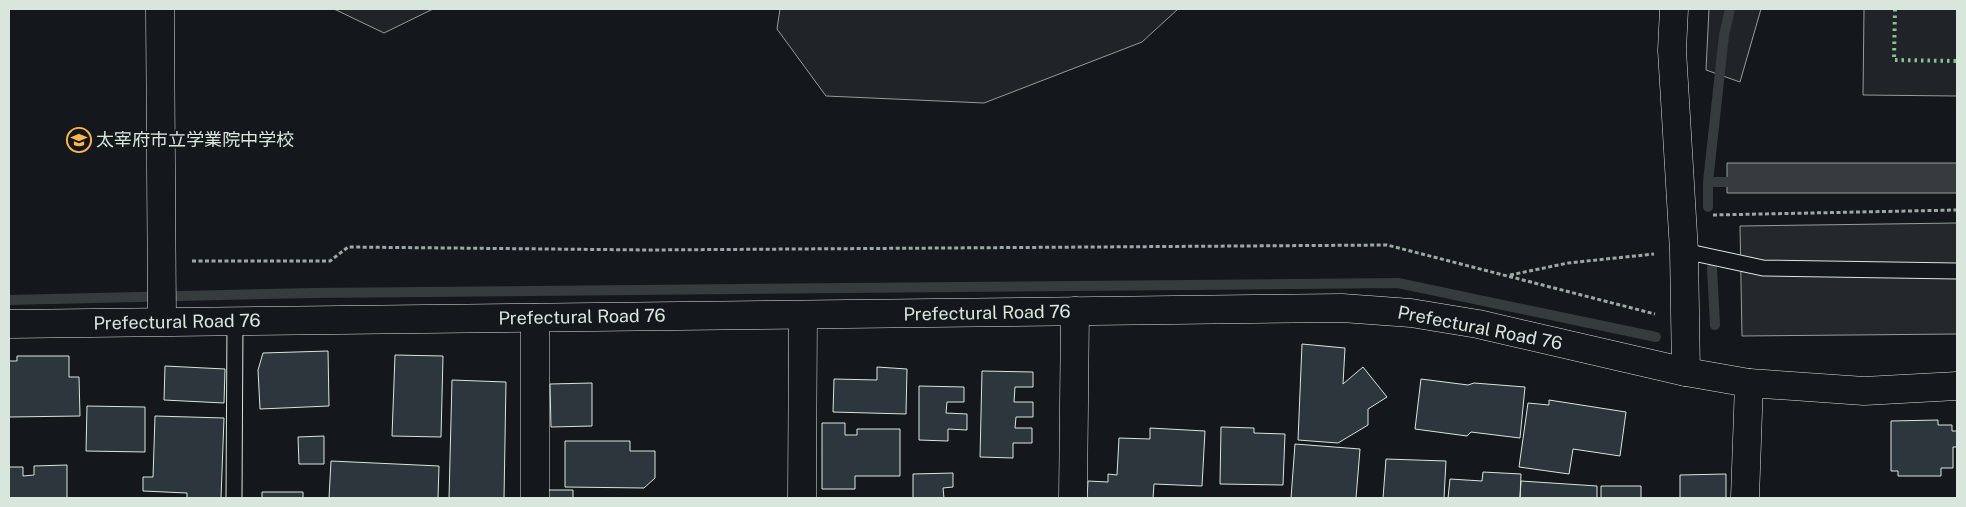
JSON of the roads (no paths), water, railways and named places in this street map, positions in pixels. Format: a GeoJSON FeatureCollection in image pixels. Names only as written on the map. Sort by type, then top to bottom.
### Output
{"type":"FeatureCollection","features":[{"type":"Feature","properties":{"kind":"main road"},"geometry":{"type":"LineString","coordinates":[[160,9],[162,315]]}},
{"type":"Feature","properties":{"kind":"main road"},"geometry":{"type":"LineString","coordinates":[[1660,9],[1672,50]]}},
{"type":"Feature","properties":{"kind":"main road"},"geometry":{"type":"LineString","coordinates":[[1674,9],[1672,50],[1684,247],[1686,372]]}},
{"type":"Feature","properties":{"kind":"main road","name":"Prefectural Road 76"},"geometry":{"type":"LineString","coordinates":[[9,324],[162,315],[235,321],[1342,308],[1411,313],[1478,324],[1686,372],[1749,383],[1864,391],[1957,386]]}},
{"type":"Feature","properties":{"kind":"main road"},"geometry":{"type":"LineString","coordinates":[[1073,498],[1075,311]]}},
{"type":"Feature","properties":{"kind":"main road"},"geometry":{"type":"LineString","coordinates":[[802,498],[803,315]]}},
{"type":"Feature","properties":{"kind":"main road"},"geometry":{"type":"LineString","coordinates":[[535,318],[535,498]]}},
{"type":"Feature","properties":{"kind":"main road"},"geometry":{"type":"LineString","coordinates":[[1745,498],[1749,383]]}},
{"type":"Feature","properties":{"kind":"lane"},"geometry":{"type":"LineString","coordinates":[[1684,247],[1762,268],[1957,271]]}},
{"type":"Feature","properties":{"kind":"lane"},"geometry":{"type":"LineString","coordinates":[[234,498],[235,321]]}},
{"type":"Feature","properties":{"kind":"waterway"},"geometry":{"type":"LineString","coordinates":[[1708,182],[1724,35],[1730,9]]}},
{"type":"Feature","properties":{"kind":"waterway"},"geometry":{"type":"LineString","coordinates":[[1708,207],[1708,182],[1739,182]]}},
{"type":"Feature","properties":{"kind":"waterway"},"geometry":{"type":"LineString","coordinates":[[1712,268],[1715,325]]}},
{"type":"Feature","properties":{"kind":"waterway"},"geometry":{"type":"LineString","coordinates":[[9,300],[313,293],[1398,283],[1656,337]]}},
{"type":"Feature","properties":{"kind":"place","name":"太宰府市立学業院中学校"},"geometry":{"type":"Point","coordinates":[79,140]}}]}
